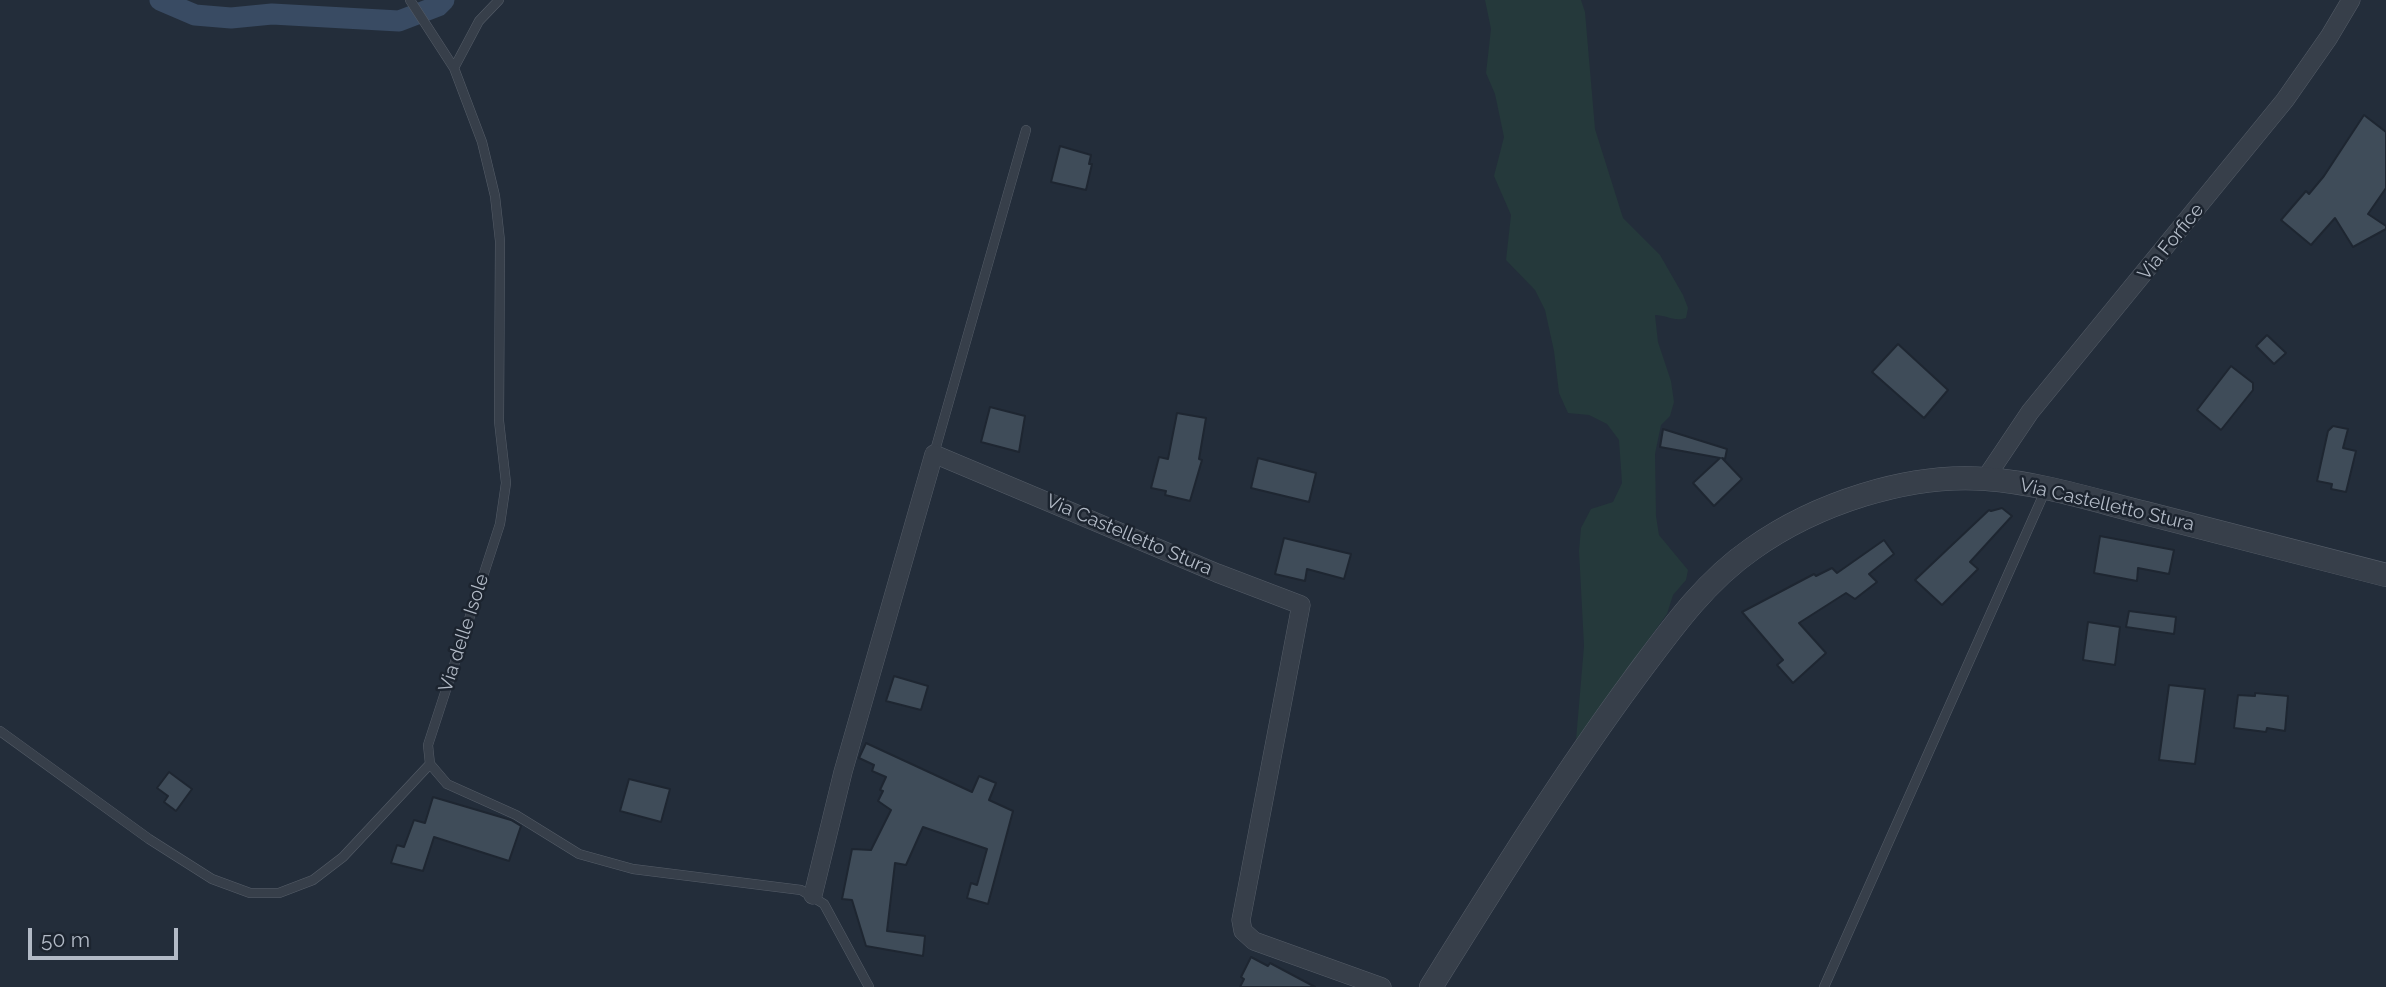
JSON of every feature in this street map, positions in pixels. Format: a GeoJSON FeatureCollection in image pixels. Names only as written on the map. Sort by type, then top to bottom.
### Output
{"type":"FeatureCollection","features":[{"type":"Feature","properties":{"kind":"street","name":"Via Forfice"},"geometry":{"type":"LineString","coordinates":[[1985,479],[2030,412],[2285,100],[2351,0]]}},
{"type":"Feature","properties":{"kind":"street","name":"Via Castelletto Stura"},"geometry":{"type":"LineString","coordinates":[[934,454],[1217,573],[1301,605],[1241,920],[1243,931],[1254,941],[1382,987]]}},
{"type":"Feature","properties":{"kind":"street"},"geometry":{"type":"LineString","coordinates":[[813,895],[843,772],[934,454]]}},
{"type":"Feature","properties":{"kind":"street","name":"Via Castelletto Stura"},"geometry":{"type":"LineString","coordinates":[[1431,987],[1535,821],[1677,621],[1712,582],[1750,550],[1791,524],[1841,502],[1920,483],[1985,479],[2047,488],[2386,575]]}},
{"type":"Feature","properties":{"kind":"lane","name":"Via delle Isole"},"geometry":{"type":"LineString","coordinates":[[410,0],[454,68],[482,142],[495,197],[500,241],[498,389],[506,482],[500,524],[428,745],[430,764]]}},
{"type":"Feature","properties":{"kind":"lane"},"geometry":{"type":"LineString","coordinates":[[454,68],[480,21],[499,0]]}},
{"type":"Feature","properties":{"kind":"lane"},"geometry":{"type":"LineString","coordinates":[[934,454],[1026,130]]}},
{"type":"Feature","properties":{"kind":"lane"},"geometry":{"type":"LineString","coordinates":[[1824,987],[2047,488]]}},
{"type":"Feature","properties":{"kind":"lane"},"geometry":{"type":"LineString","coordinates":[[0,731],[160,846],[212,879],[250,893],[278,893],[313,880],[343,858],[430,764],[447,784],[516,815],[579,854],[633,869],[801,890],[813,895],[824,904],[869,987]]}},
{"type":"Feature","properties":{"kind":"green space"},"geometry":{"type":"Polygon","coordinates":[[[1485,0],[1581,0],[1585,12],[1595,129],[1623,218],[1660,255],[1688,308],[1686,318],[1682,319],[1655,315],[1658,342],[1671,381],[1674,402],[1670,416],[1661,425],[1655,454],[1656,516],[1659,535],[1688,570],[1686,580],[1673,595],[1667,614],[1576,740],[1584,646],[1579,551],[1581,528],[1591,509],[1613,502],[1622,483],[1619,440],[1607,424],[1589,415],[1568,413],[1559,393],[1545,310],[1535,290],[1506,260],[1511,215],[1494,176],[1504,137],[1495,94],[1486,73],[1491,29],[1485,0]]]}},
{"type":"Feature","properties":{"kind":"building"},"geometry":{"type":"Polygon","coordinates":[[[2364,115],[2386,132],[2386,188],[2368,214],[2386,226],[2386,229],[2353,247],[2335,218],[2311,245],[2281,220],[2306,191],[2309,194],[2324,176],[2364,115]]]}},
{"type":"Feature","properties":{"kind":"building"},"geometry":{"type":"Polygon","coordinates":[[[1060,146],[1091,155],[1089,164],[1092,164],[1086,190],[1051,182],[1060,146]]]}},
{"type":"Feature","properties":{"kind":"building"},"geometry":{"type":"Polygon","coordinates":[[[2267,335],[2286,353],[2274,364],[2256,346],[2267,335]]]}},
{"type":"Feature","properties":{"kind":"building"},"geometry":{"type":"Polygon","coordinates":[[[1898,344],[1948,390],[1924,418],[1872,372],[1898,344]]]}},
{"type":"Feature","properties":{"kind":"building"},"geometry":{"type":"Polygon","coordinates":[[[2231,366],[2253,383],[2253,390],[2221,430],[2197,410],[2231,366]]]}},
{"type":"Feature","properties":{"kind":"building"},"geometry":{"type":"Polygon","coordinates":[[[990,407],[1025,416],[1019,452],[981,442],[990,407]]]}},
{"type":"Feature","properties":{"kind":"building"},"geometry":{"type":"Polygon","coordinates":[[[1177,413],[1206,418],[1199,459],[1202,460],[1190,501],[1165,495],[1166,491],[1151,488],[1159,457],[1168,459],[1177,413]]]}},
{"type":"Feature","properties":{"kind":"building"},"geometry":{"type":"Polygon","coordinates":[[[2333,426],[2348,429],[2343,448],[2356,451],[2346,492],[2331,489],[2332,484],[2317,481],[2328,431],[2333,426]]]}},
{"type":"Feature","properties":{"kind":"building"},"geometry":{"type":"Polygon","coordinates":[[[1663,429],[1727,449],[1725,459],[1722,458],[1742,479],[1714,506],[1693,483],[1720,458],[1660,447],[1663,429]]]}},
{"type":"Feature","properties":{"kind":"building"},"geometry":{"type":"Polygon","coordinates":[[[1258,458],[1316,473],[1309,502],[1251,488],[1258,458]]]}},
{"type":"Feature","properties":{"kind":"building"},"geometry":{"type":"Polygon","coordinates":[[[2002,508],[2012,516],[1970,562],[1978,569],[1942,605],[1915,580],[1989,510],[2002,508]]]}},
{"type":"Feature","properties":{"kind":"building"},"geometry":{"type":"Polygon","coordinates":[[[2100,536],[2174,550],[2169,574],[2138,568],[2137,581],[2094,573],[2100,536]]]}},
{"type":"Feature","properties":{"kind":"building"},"geometry":{"type":"Polygon","coordinates":[[[1284,538],[1351,554],[1344,579],[1307,569],[1305,581],[1275,574],[1284,538]]]}},
{"type":"Feature","properties":{"kind":"building"},"geometry":{"type":"Polygon","coordinates":[[[1884,540],[1894,554],[1869,574],[1877,582],[1855,599],[1846,593],[1799,623],[1826,653],[1793,683],[1777,665],[1783,660],[1742,612],[1814,574],[1816,576],[1832,568],[1837,573],[1884,540]]]}},
{"type":"Feature","properties":{"kind":"building"},"geometry":{"type":"Polygon","coordinates":[[[2129,611],[2176,617],[2174,634],[2126,627],[2129,611]]]}},
{"type":"Feature","properties":{"kind":"building"},"geometry":{"type":"Polygon","coordinates":[[[2088,622],[2120,627],[2115,665],[2083,660],[2088,622]]]}},
{"type":"Feature","properties":{"kind":"building"},"geometry":{"type":"Polygon","coordinates":[[[894,676],[928,686],[921,710],[886,701],[894,676]]]}},
{"type":"Feature","properties":{"kind":"building"},"geometry":{"type":"Polygon","coordinates":[[[2169,685],[2205,689],[2195,764],[2159,760],[2169,685]]]}},
{"type":"Feature","properties":{"kind":"building"},"geometry":{"type":"Polygon","coordinates":[[[2255,693],[2288,696],[2285,731],[2267,728],[2266,732],[2234,728],[2238,695],[2255,696],[2255,693]]]}},
{"type":"Feature","properties":{"kind":"building"},"geometry":{"type":"Polygon","coordinates":[[[866,743],[972,792],[979,776],[996,783],[989,800],[1013,811],[988,904],[967,898],[971,883],[977,885],[987,849],[923,827],[906,865],[895,863],[887,931],[925,936],[923,956],[866,946],[852,900],[842,899],[852,849],[871,850],[891,810],[878,801],[886,777],[872,771],[874,765],[859,758],[866,743]]]}},
{"type":"Feature","properties":{"kind":"building"},"geometry":{"type":"Polygon","coordinates":[[[169,772],[192,789],[176,811],[164,802],[168,796],[157,788],[169,772]]]}},
{"type":"Feature","properties":{"kind":"building"},"geometry":{"type":"Polygon","coordinates":[[[629,779],[670,789],[661,822],[620,811],[629,779]]]}},
{"type":"Feature","properties":{"kind":"building"},"geometry":{"type":"Polygon","coordinates":[[[433,797],[511,820],[521,826],[509,861],[434,837],[423,871],[391,863],[397,845],[404,847],[414,820],[425,823],[433,797]]]}},
{"type":"Feature","properties":{"kind":"building"},"geometry":{"type":"Polygon","coordinates":[[[1251,957],[1268,966],[1270,963],[1315,987],[1240,987],[1244,979],[1241,977],[1251,957]]]}},
{"type":"Feature","properties":{"kind":"waterway"},"geometry":{"type":"LineString","coordinates":[[160,0],[195,15],[231,18],[272,14],[399,21],[438,6],[444,0]]}}]}
